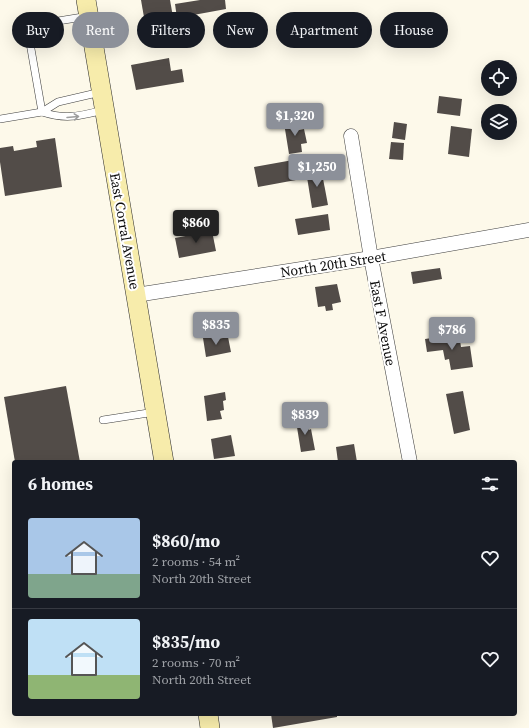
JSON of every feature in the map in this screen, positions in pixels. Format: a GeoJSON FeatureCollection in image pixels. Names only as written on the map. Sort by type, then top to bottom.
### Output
{"type":"FeatureCollection","features":[{"type":"Feature","properties":{"kind":"main road","name":"East Corral Avenue"},"geometry":{"type":"LineString","coordinates":[[88,8],[164,460]]}},
{"type":"Feature","properties":{"kind":"main road"},"geometry":{"type":"LineString","coordinates":[[208,716],[210,728]]}},
{"type":"Feature","properties":{"kind":"street","name":"East F Avenue"},"geometry":{"type":"LineString","coordinates":[[351,136],[371,258],[410,460]]}},
{"type":"Feature","properties":{"kind":"street","name":"North 20th Street"},"geometry":{"type":"LineString","coordinates":[[136,295],[371,258],[529,230]]}},
{"type":"Feature","properties":{"kind":"lane"},"geometry":{"type":"LineString","coordinates":[[42,112],[27,26],[88,8]]}},
{"type":"Feature","properties":{"kind":"lane"},"geometry":{"type":"LineString","coordinates":[[42,112],[59,118],[80,116],[103,101]]}},
{"type":"Feature","properties":{"kind":"lane"},"geometry":{"type":"LineString","coordinates":[[0,119],[42,112],[58,102],[103,101]]}},
{"type":"Feature","properties":{"kind":"lane"},"geometry":{"type":"LineString","coordinates":[[103,420],[156,412]]}},
{"type":"Feature","properties":{"kind":"building"},"geometry":{"type":"Polygon","coordinates":[[[141,0],[170,0],[172,12],[143,12],[141,0]]]}},
{"type":"Feature","properties":{"kind":"building"},"geometry":{"type":"Polygon","coordinates":[[[200,0],[225,0],[226,9],[205,13],[176,12],[175,4],[200,0]]]}},
{"type":"Feature","properties":{"kind":"building"},"geometry":{"type":"Polygon","coordinates":[[[169,58],[171,71],[182,69],[184,82],[136,90],[131,65],[169,58]]]}},
{"type":"Feature","properties":{"kind":"building"},"geometry":{"type":"Polygon","coordinates":[[[439,96],[462,99],[460,116],[437,113],[439,96]]]}},
{"type":"Feature","properties":{"kind":"building"},"geometry":{"type":"Polygon","coordinates":[[[297,121],[299,130],[304,129],[307,143],[301,144],[302,152],[289,154],[284,123],[297,121]]]}},
{"type":"Feature","properties":{"kind":"building"},"geometry":{"type":"Polygon","coordinates":[[[394,122],[407,124],[405,140],[392,138],[394,122]]]}},
{"type":"Feature","properties":{"kind":"building"},"geometry":{"type":"Polygon","coordinates":[[[451,126],[472,129],[469,157],[448,154],[451,126]]]}},
{"type":"Feature","properties":{"kind":"building"},"geometry":{"type":"Polygon","coordinates":[[[55,138],[62,187],[5,196],[0,162],[0,148],[13,146],[14,151],[37,147],[36,141],[55,138]]]}},
{"type":"Feature","properties":{"kind":"building"},"geometry":{"type":"Polygon","coordinates":[[[391,142],[404,143],[403,160],[389,159],[391,142]]]}},
{"type":"Feature","properties":{"kind":"building"},"geometry":{"type":"Polygon","coordinates":[[[305,158],[307,169],[297,171],[295,160],[305,158]]]}},
{"type":"Feature","properties":{"kind":"building"},"geometry":{"type":"Polygon","coordinates":[[[293,160],[296,180],[258,187],[254,167],[293,160]]]}},
{"type":"Feature","properties":{"kind":"building"},"geometry":{"type":"Polygon","coordinates":[[[321,168],[328,205],[312,208],[306,171],[321,168]]]}},
{"type":"Feature","properties":{"kind":"building"},"geometry":{"type":"Polygon","coordinates":[[[328,214],[330,230],[298,235],[295,219],[328,214]]]}},
{"type":"Feature","properties":{"kind":"building"},"geometry":{"type":"Polygon","coordinates":[[[212,231],[216,251],[179,258],[175,238],[212,231]]]}},
{"type":"Feature","properties":{"kind":"building"},"geometry":{"type":"Polygon","coordinates":[[[440,268],[442,279],[413,284],[411,272],[440,268]]]}},
{"type":"Feature","properties":{"kind":"building"},"geometry":{"type":"Polygon","coordinates":[[[337,284],[341,302],[332,304],[333,310],[326,311],[325,306],[318,307],[315,287],[337,284]]]}},
{"type":"Feature","properties":{"kind":"building"},"geometry":{"type":"Polygon","coordinates":[[[459,334],[461,347],[470,346],[473,367],[451,370],[449,359],[445,360],[443,350],[427,352],[425,339],[459,334]]]}},
{"type":"Feature","properties":{"kind":"building"},"geometry":{"type":"Polygon","coordinates":[[[213,336],[213,340],[228,337],[231,352],[206,357],[203,338],[213,336]]]}},
{"type":"Feature","properties":{"kind":"building"},"geometry":{"type":"Polygon","coordinates":[[[66,386],[80,460],[15,460],[4,397],[66,386]]]}},
{"type":"Feature","properties":{"kind":"building"},"geometry":{"type":"Polygon","coordinates":[[[463,391],[470,430],[454,434],[446,394],[463,391]]]}},
{"type":"Feature","properties":{"kind":"building"},"geometry":{"type":"Polygon","coordinates":[[[225,392],[226,400],[223,401],[224,410],[220,411],[222,419],[207,421],[204,396],[225,392]]]}},
{"type":"Feature","properties":{"kind":"building"},"geometry":{"type":"Polygon","coordinates":[[[307,419],[309,430],[311,429],[315,450],[301,452],[296,421],[307,419]]]}},
{"type":"Feature","properties":{"kind":"building"},"geometry":{"type":"Polygon","coordinates":[[[231,435],[235,456],[214,459],[211,439],[231,435]]]}},
{"type":"Feature","properties":{"kind":"building"},"geometry":{"type":"Polygon","coordinates":[[[354,444],[357,460],[338,460],[336,447],[354,444]]]}},
{"type":"Feature","properties":{"kind":"building"},"geometry":{"type":"Polygon","coordinates":[[[271,716],[337,716],[337,717],[273,728],[271,716]]]}}]}
